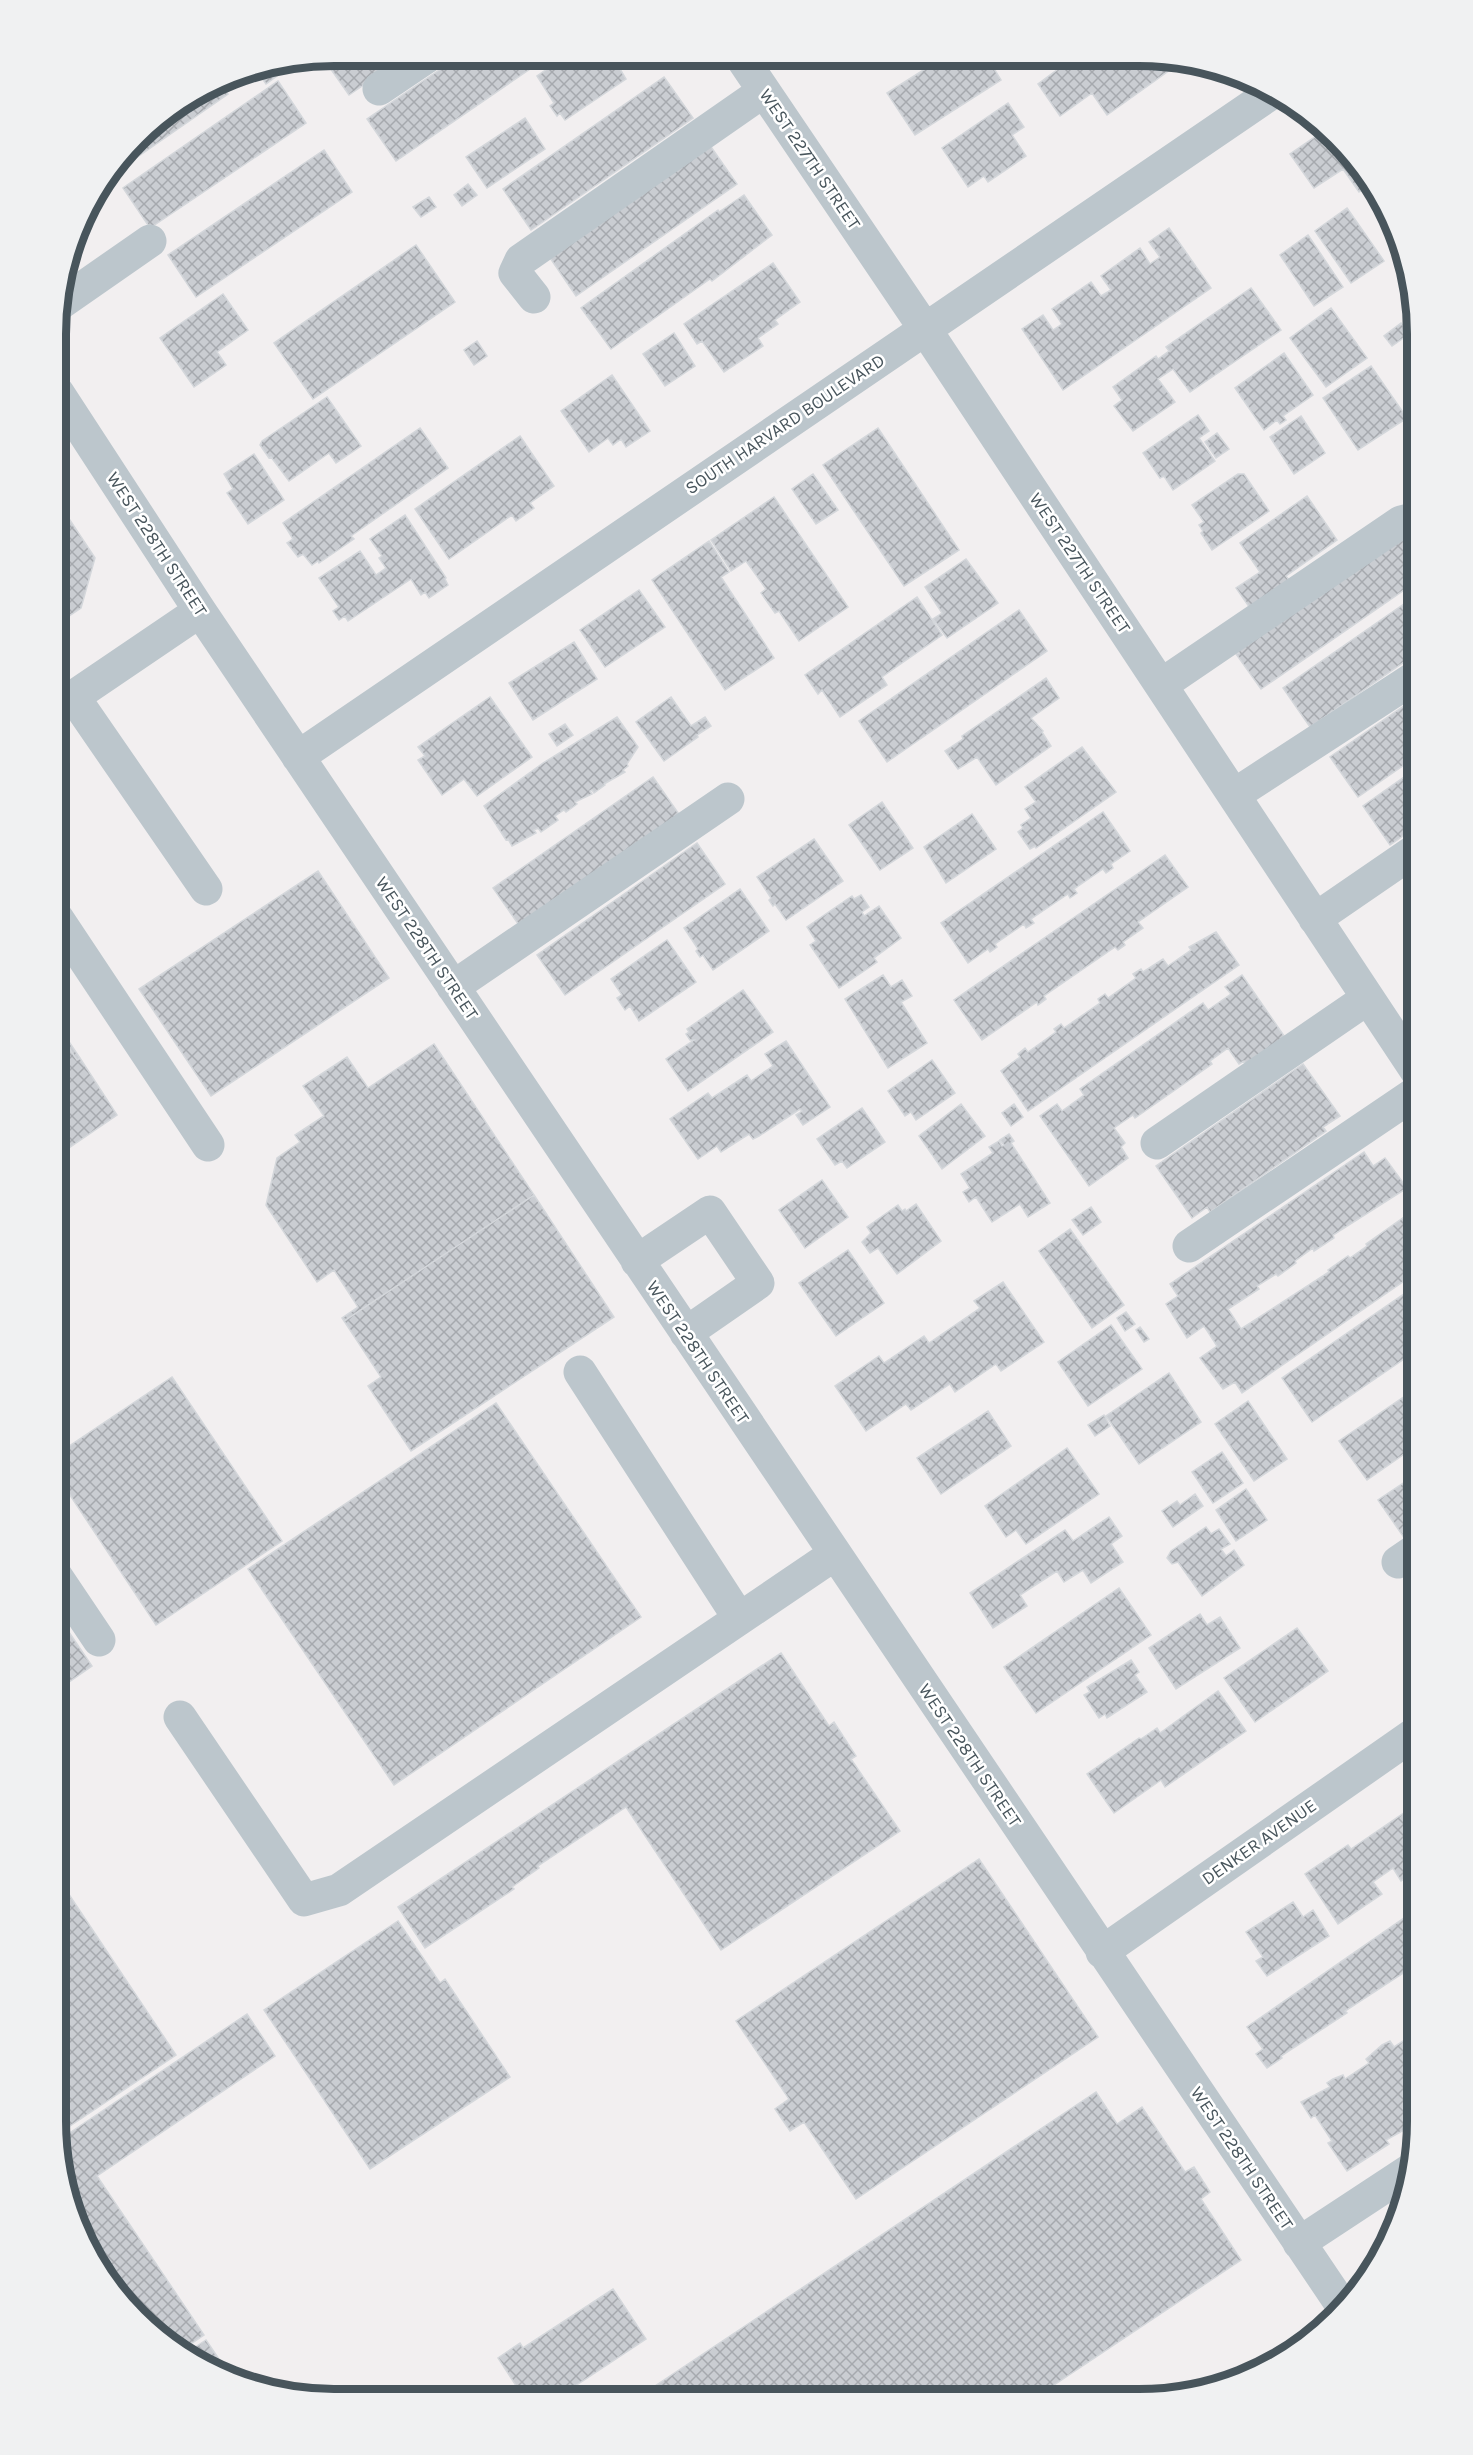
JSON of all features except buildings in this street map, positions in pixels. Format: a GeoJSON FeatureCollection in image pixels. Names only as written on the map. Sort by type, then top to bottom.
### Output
{"type":"FeatureCollection","features":[{"type":"Feature","properties":{"kind":"street"},"geometry":{"type":"LineString","coordinates":[[380,88],[413,66]]}},
{"type":"Feature","properties":{"kind":"street","name":"WEST 227TH STREET"},"geometry":{"type":"LineString","coordinates":[[747,66],[925,329],[1407,1057]]}},
{"type":"Feature","properties":{"kind":"street"},"geometry":{"type":"LineString","coordinates":[[534,297],[516,273],[521,260],[764,91]]}},
{"type":"Feature","properties":{"kind":"street","name":"SOUTH HARVARD BOULEVARD"},"geometry":{"type":"LineString","coordinates":[[298,756],[1265,98]]}},
{"type":"Feature","properties":{"kind":"street"},"geometry":{"type":"LineString","coordinates":[[68,298],[150,241]]}},
{"type":"Feature","properties":{"kind":"street","name":"WEST 228TH STREET"},"geometry":{"type":"LineString","coordinates":[[66,405],[200,611],[1338,2300]]}},
{"type":"Feature","properties":{"kind":"street"},"geometry":{"type":"LineString","coordinates":[[1161,685],[1401,522],[1407,520]]}},
{"type":"Feature","properties":{"kind":"street"},"geometry":{"type":"LineString","coordinates":[[66,701],[200,611]]}},
{"type":"Feature","properties":{"kind":"street"},"geometry":{"type":"LineString","coordinates":[[1234,795],[1407,683]]}},
{"type":"Feature","properties":{"kind":"street"},"geometry":{"type":"LineString","coordinates":[[66,703],[206,889]]}},
{"type":"Feature","properties":{"kind":"street"},"geometry":{"type":"LineString","coordinates":[[453,987],[728,799]]}},
{"type":"Feature","properties":{"kind":"street"},"geometry":{"type":"LineString","coordinates":[[1316,919],[1407,856]]}},
{"type":"Feature","properties":{"kind":"street"},"geometry":{"type":"LineString","coordinates":[[66,932],[208,1145]]}},
{"type":"Feature","properties":{"kind":"street"},"geometry":{"type":"LineString","coordinates":[[1157,1143],[1368,999]]}},
{"type":"Feature","properties":{"kind":"street"},"geometry":{"type":"LineString","coordinates":[[1189,1246],[1407,1099]]}},
{"type":"Feature","properties":{"kind":"street"},"geometry":{"type":"LineString","coordinates":[[637,1261],[710,1212],[728,1238],[758,1283],[686,1334]]}},
{"type":"Feature","properties":{"kind":"street"},"geometry":{"type":"LineString","coordinates":[[580,1372],[740,1618]]}},
{"type":"Feature","properties":{"kind":"street"},"geometry":{"type":"LineString","coordinates":[[180,1717],[304,1900],[339,1890],[835,1554]]}},
{"type":"Feature","properties":{"kind":"street"},"geometry":{"type":"LineString","coordinates":[[66,1591],[99,1640]]}},
{"type":"Feature","properties":{"kind":"street","name":"DENKER AVENUE"},"geometry":{"type":"LineString","coordinates":[[1102,1952],[1407,1739]]}},
{"type":"Feature","properties":{"kind":"street"},"geometry":{"type":"LineString","coordinates":[[1299,2242],[1401,2176]]}}]}
